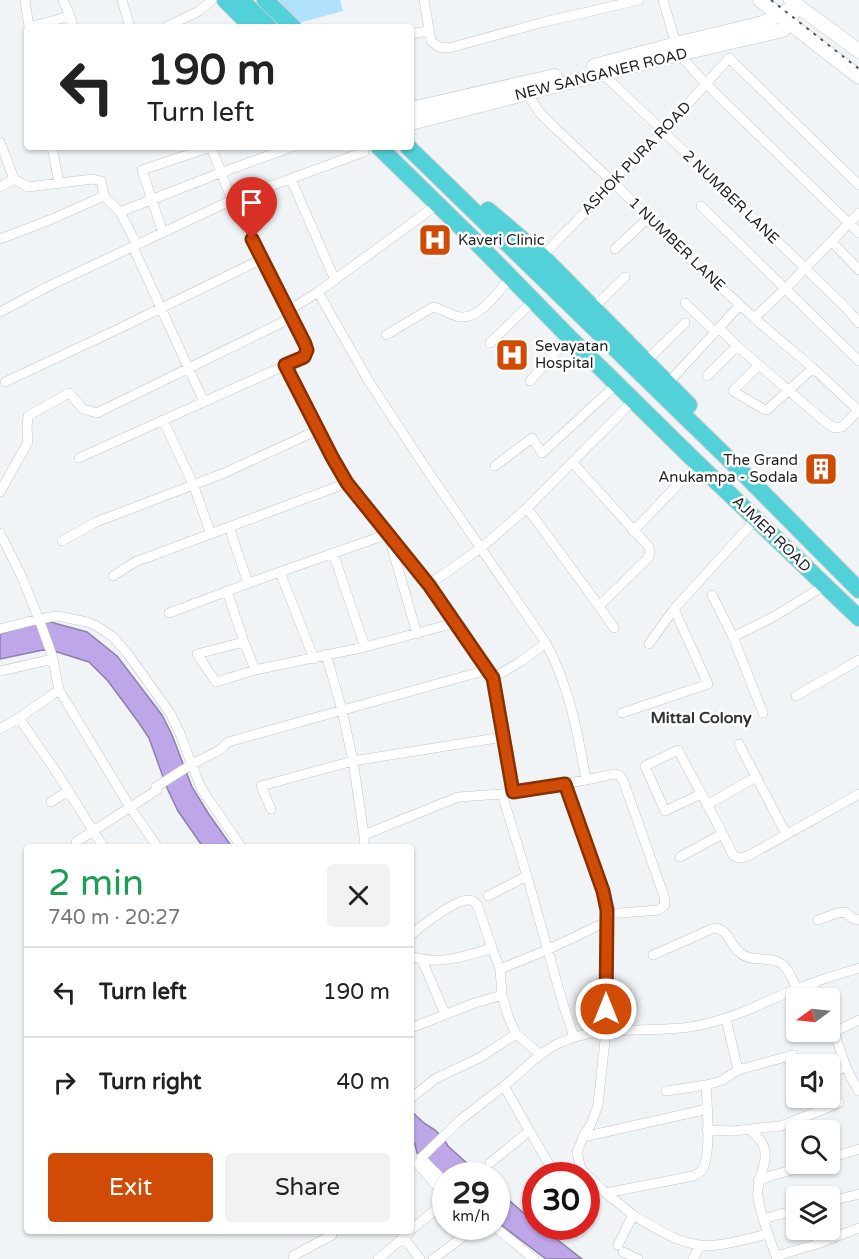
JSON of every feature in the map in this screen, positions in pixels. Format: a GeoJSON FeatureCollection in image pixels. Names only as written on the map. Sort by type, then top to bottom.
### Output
{"type":"FeatureCollection","features":[{"type":"Feature","properties":{"kind":"highway"},"geometry":{"type":"LineString","coordinates":[[225,0],[249,24]]}},
{"type":"Feature","properties":{"kind":"highway"},"geometry":{"type":"LineString","coordinates":[[241,0],[266,24]]}},
{"type":"Feature","properties":{"kind":"highway"},"geometry":{"type":"LineString","coordinates":[[256,0],[281,24]]}},
{"type":"Feature","properties":{"kind":"highway"},"geometry":{"type":"LineString","coordinates":[[265,0],[290,24]]}},
{"type":"Feature","properties":{"kind":"highway","name":"AJMER ROAD"},"geometry":{"type":"LineString","coordinates":[[414,139],[543,257],[668,383],[741,460],[739,469],[859,590]]}},
{"type":"Feature","properties":{"kind":"highway","name":"AJMER ROAD"},"geometry":{"type":"LineString","coordinates":[[373,150],[438,204],[698,464],[859,618]]}},
{"type":"Feature","properties":{"kind":"highway"},"geometry":{"type":"LineString","coordinates":[[395,150],[700,453],[859,605]]}},
{"type":"Feature","properties":{"kind":"highway"},"geometry":{"type":"LineString","coordinates":[[411,150],[739,469]]}},
{"type":"Feature","properties":{"kind":"main road"},"geometry":{"type":"LineString","coordinates":[[760,0],[859,77]]}},
{"type":"Feature","properties":{"kind":"main road","name":"NEW SANGANER ROAD"},"geometry":{"type":"LineString","coordinates":[[414,122],[602,74],[677,49],[783,19],[795,2],[859,51]]}},
{"type":"Feature","properties":{"kind":"main road","name":"NEW SANGANER ROAD"},"geometry":{"type":"LineString","coordinates":[[414,108],[677,49]]}},
{"type":"Feature","properties":{"kind":"street"},"geometry":{"type":"LineString","coordinates":[[25,0],[29,24]]}},
{"type":"Feature","properties":{"kind":"street"},"geometry":{"type":"LineString","coordinates":[[63,0],[72,24]]}},
{"type":"Feature","properties":{"kind":"street"},"geometry":{"type":"LineString","coordinates":[[122,0],[129,24]]}},
{"type":"Feature","properties":{"kind":"street"},"geometry":{"type":"LineString","coordinates":[[172,24],[199,11],[212,0]]}},
{"type":"Feature","properties":{"kind":"street"},"geometry":{"type":"LineString","coordinates":[[424,0],[431,41],[439,47],[449,48],[544,22],[639,0]]}},
{"type":"Feature","properties":{"kind":"street"},"geometry":{"type":"LineString","coordinates":[[663,0],[677,49],[706,84],[859,233]]}},
{"type":"Feature","properties":{"kind":"street"},"geometry":{"type":"LineString","coordinates":[[40,24],[70,16]]}},
{"type":"Feature","properties":{"kind":"street"},"geometry":{"type":"LineString","coordinates":[[414,33],[428,30]]}},
{"type":"Feature","properties":{"kind":"street","name":"ASHOK PURA ROAD"},"geometry":{"type":"LineString","coordinates":[[543,257],[729,58],[859,185]]}},
{"type":"Feature","properties":{"kind":"street","name":"2 NUMBER LANE"},"geometry":{"type":"LineString","coordinates":[[602,74],[859,323]]}},
{"type":"Feature","properties":{"kind":"street","name":"1 NUMBER LANE"},"geometry":{"type":"LineString","coordinates":[[528,93],[539,112],[555,128],[754,318]]}},
{"type":"Feature","properties":{"kind":"street"},"geometry":{"type":"LineString","coordinates":[[0,142],[14,179],[28,187],[96,179],[101,181],[104,196],[120,212],[204,402]]}},
{"type":"Feature","properties":{"kind":"street"},"geometry":{"type":"LineString","coordinates":[[53,150],[59,183]]}},
{"type":"Feature","properties":{"kind":"street"},"geometry":{"type":"LineString","coordinates":[[163,232],[142,170],[203,150]]}},
{"type":"Feature","properties":{"kind":"street"},"geometry":{"type":"LineString","coordinates":[[79,458],[304,357],[307,350],[305,344],[232,200],[213,150]]}},
{"type":"Feature","properties":{"kind":"street"},"geometry":{"type":"LineString","coordinates":[[120,212],[284,150]]}},
{"type":"Feature","properties":{"kind":"street"},"geometry":{"type":"LineString","coordinates":[[0,312],[47,287],[232,200],[369,150]]}},
{"type":"Feature","properties":{"kind":"street"},"geometry":{"type":"LineString","coordinates":[[0,187],[14,179]]}},
{"type":"Feature","properties":{"kind":"street"},"geometry":{"type":"LineString","coordinates":[[291,179],[335,280]]}},
{"type":"Feature","properties":{"kind":"street"},"geometry":{"type":"LineString","coordinates":[[0,239],[104,196]]}},
{"type":"Feature","properties":{"kind":"street"},"geometry":{"type":"LineString","coordinates":[[0,492],[28,442],[28,416],[69,393],[83,409],[97,413],[188,368],[290,315],[438,204]]}},
{"type":"Feature","properties":{"kind":"street"},"geometry":{"type":"LineString","coordinates":[[702,206],[859,361]]}},
{"type":"Feature","properties":{"kind":"street"},"geometry":{"type":"LineString","coordinates":[[685,303],[823,420],[834,428],[842,427],[859,411],[754,318],[859,213]]}},
{"type":"Feature","properties":{"kind":"street"},"geometry":{"type":"LineString","coordinates":[[615,249],[648,218]]}},
{"type":"Feature","properties":{"kind":"street"},"geometry":{"type":"LineString","coordinates":[[832,242],[859,270]]}},
{"type":"Feature","properties":{"kind":"street"},"geometry":{"type":"LineString","coordinates":[[5,382],[262,259]]}},
{"type":"Feature","properties":{"kind":"street"},"geometry":{"type":"LineString","coordinates":[[386,335],[433,307],[449,314],[470,317],[481,311],[511,277]]}},
{"type":"Feature","properties":{"kind":"street"},"geometry":{"type":"LineString","coordinates":[[593,308],[626,277]]}},
{"type":"Feature","properties":{"kind":"street"},"geometry":{"type":"LineString","coordinates":[[318,292],[368,380],[546,643],[568,695],[586,780]]}},
{"type":"Feature","properties":{"kind":"street"},"geometry":{"type":"LineString","coordinates":[[490,343],[534,300]]}},
{"type":"Feature","properties":{"kind":"street"},"geometry":{"type":"LineString","coordinates":[[668,383],[740,305]]}},
{"type":"Feature","properties":{"kind":"street"},"geometry":{"type":"LineString","coordinates":[[646,361],[686,322]]}},
{"type":"Feature","properties":{"kind":"street"},"geometry":{"type":"LineString","coordinates":[[530,381],[569,337]]}},
{"type":"Feature","properties":{"kind":"street"},"geometry":{"type":"LineString","coordinates":[[707,376],[737,346]]}},
{"type":"Feature","properties":{"kind":"street"},"geometry":{"type":"LineString","coordinates":[[285,365],[347,483],[429,585],[490,674],[513,792]]}},
{"type":"Feature","properties":{"kind":"street"},"geometry":{"type":"LineString","coordinates":[[759,365],[734,392],[766,410],[813,368]]}},
{"type":"Feature","properties":{"kind":"street"},"geometry":{"type":"LineString","coordinates":[[495,466],[531,438],[543,453],[617,384]]}},
{"type":"Feature","properties":{"kind":"street"},"geometry":{"type":"LineString","coordinates":[[429,585],[481,549],[527,508],[634,400]]}},
{"type":"Feature","properties":{"kind":"street"},"geometry":{"type":"LineString","coordinates":[[163,420],[193,484],[211,534]]}},
{"type":"Feature","properties":{"kind":"street"},"geometry":{"type":"LineString","coordinates":[[62,541],[96,522],[222,474],[318,430]]}},
{"type":"Feature","properties":{"kind":"street"},"geometry":{"type":"LineString","coordinates":[[572,462],[649,547],[648,558],[599,606]]}},
{"type":"Feature","properties":{"kind":"street"},"geometry":{"type":"LineString","coordinates":[[633,531],[698,464]]}},
{"type":"Feature","properties":{"kind":"street"},"geometry":{"type":"LineString","coordinates":[[113,576],[135,562],[347,483]]}},
{"type":"Feature","properties":{"kind":"street"},"geometry":{"type":"LineString","coordinates":[[527,508],[614,628]]}},
{"type":"Feature","properties":{"kind":"street"},"geometry":{"type":"LineString","coordinates":[[648,644],[674,609],[756,519]]}},
{"type":"Feature","properties":{"kind":"street"},"geometry":{"type":"LineString","coordinates":[[229,527],[248,583]]}},
{"type":"Feature","properties":{"kind":"street"},"geometry":{"type":"LineString","coordinates":[[0,533],[21,575],[39,620],[52,657],[59,690],[130,807],[155,844]]}},
{"type":"Feature","properties":{"kind":"street"},"geometry":{"type":"LineString","coordinates":[[170,613],[388,534]]}},
{"type":"Feature","properties":{"kind":"street"},"geometry":{"type":"LineString","coordinates":[[388,534],[417,634]]}},
{"type":"Feature","properties":{"kind":"street"},"geometry":{"type":"LineString","coordinates":[[333,554],[365,647]]}},
{"type":"Feature","properties":{"kind":"street"},"geometry":{"type":"LineString","coordinates":[[280,572],[314,659]]}},
{"type":"Feature","properties":{"kind":"street"},"geometry":{"type":"LineString","coordinates":[[733,638],[775,616],[825,585]]}},
{"type":"Feature","properties":{"kind":"street"},"geometry":{"type":"LineString","coordinates":[[227,591],[255,670]]}},
{"type":"Feature","properties":{"kind":"street"},"geometry":{"type":"LineString","coordinates":[[712,596],[733,638],[763,713]]}},
{"type":"Feature","properties":{"kind":"street"},"geometry":{"type":"LineString","coordinates":[[622,713],[708,684],[674,609]]}},
{"type":"Feature","properties":{"kind":"street"},"geometry":{"type":"LineString","coordinates":[[0,629],[58,616],[95,625],[113,637],[156,691],[170,713],[201,788],[239,844]]}},
{"type":"Feature","properties":{"kind":"street"},"geometry":{"type":"LineString","coordinates":[[244,642],[197,654],[216,682],[255,670],[314,659],[326,654],[365,647],[455,623]]}},
{"type":"Feature","properties":{"kind":"street"},"geometry":{"type":"LineString","coordinates":[[76,842],[192,764],[220,750],[228,742],[342,710],[490,674],[520,662],[546,643]]}},
{"type":"Feature","properties":{"kind":"street"},"geometry":{"type":"LineString","coordinates":[[326,654],[342,710],[353,761],[364,844]]}},
{"type":"Feature","properties":{"kind":"street"},"geometry":{"type":"LineString","coordinates":[[0,671],[52,657]]}},
{"type":"Feature","properties":{"kind":"street"},"geometry":{"type":"LineString","coordinates":[[796,696],[859,660]]}},
{"type":"Feature","properties":{"kind":"street"},"geometry":{"type":"LineString","coordinates":[[0,729],[59,690]]}},
{"type":"Feature","properties":{"kind":"street"},"geometry":{"type":"LineString","coordinates":[[19,718],[102,844]]}},
{"type":"Feature","properties":{"kind":"street"},"geometry":{"type":"LineString","coordinates":[[271,809],[261,786],[353,761],[503,737]]}},
{"type":"Feature","properties":{"kind":"street"},"geometry":{"type":"LineString","coordinates":[[739,744],[786,834]]}},
{"type":"Feature","properties":{"kind":"street"},"geometry":{"type":"LineString","coordinates":[[701,794],[665,811],[645,766],[678,750],[733,855],[740,858],[748,856],[859,794]]}},
{"type":"Feature","properties":{"kind":"street"},"geometry":{"type":"LineString","coordinates":[[364,835],[458,798],[502,794],[619,775],[623,780],[664,896],[665,905],[659,910],[607,918],[547,950],[500,969]]}},
{"type":"Feature","properties":{"kind":"street"},"geometry":{"type":"LineString","coordinates":[[707,806],[756,777]]}},
{"type":"Feature","properties":{"kind":"street"},"geometry":{"type":"LineString","coordinates":[[565,784],[603,891],[607,918],[606,1031],[598,1104],[577,1153],[581,1169],[633,1215],[658,1231],[688,1243],[700,1246],[716,1245],[768,1234]]}},
{"type":"Feature","properties":{"kind":"street"},"geometry":{"type":"LineString","coordinates":[[51,802],[68,791]]}},
{"type":"Feature","properties":{"kind":"street"},"geometry":{"type":"LineString","coordinates":[[502,794],[562,1004],[574,1037]]}},
{"type":"Feature","properties":{"kind":"street"},"geometry":{"type":"LineString","coordinates":[[680,856],[722,834]]}},
{"type":"Feature","properties":{"kind":"street"},"geometry":{"type":"LineString","coordinates":[[488,896],[527,876]]}},
{"type":"Feature","properties":{"kind":"street"},"geometry":{"type":"LineString","coordinates":[[414,932],[430,919],[465,900],[472,900],[477,904],[500,969],[502,995],[508,1016],[516,1034],[540,1054]]}},
{"type":"Feature","properties":{"kind":"street"},"geometry":{"type":"LineString","coordinates":[[818,920],[845,912],[859,920]]}},
{"type":"Feature","properties":{"kind":"street"},"geometry":{"type":"LineString","coordinates":[[653,955],[714,928],[720,928],[726,933],[734,947],[747,957],[774,960],[783,964],[796,988]]}},
{"type":"Feature","properties":{"kind":"street"},"geometry":{"type":"LineString","coordinates":[[414,957],[438,961],[492,948]]}},
{"type":"Feature","properties":{"kind":"street"},"geometry":{"type":"LineString","coordinates":[[422,960],[445,1014]]}},
{"type":"Feature","properties":{"kind":"street"},"geometry":{"type":"LineString","coordinates":[[799,988],[859,968]]}},
{"type":"Feature","properties":{"kind":"street"},"geometry":{"type":"LineString","coordinates":[[812,983],[814,988]]}},
{"type":"Feature","properties":{"kind":"street"},"geometry":{"type":"LineString","coordinates":[[419,1161],[459,1121],[520,1074],[540,1054],[557,1044],[574,1037],[606,1031],[702,1025],[726,1019],[786,993]]}},
{"type":"Feature","properties":{"kind":"street"},"geometry":{"type":"LineString","coordinates":[[414,1027],[502,995]]}},
{"type":"Feature","properties":{"kind":"street"},"geometry":{"type":"LineString","coordinates":[[726,1019],[738,1070]]}},
{"type":"Feature","properties":{"kind":"street"},"geometry":{"type":"LineString","coordinates":[[840,1023],[859,1020]]}},
{"type":"Feature","properties":{"kind":"street"},"geometry":{"type":"LineString","coordinates":[[414,1096],[435,1079],[481,1057],[516,1034]]}},
{"type":"Feature","properties":{"kind":"street"},"geometry":{"type":"LineString","coordinates":[[837,1042],[850,1079],[859,1091]]}},
{"type":"Feature","properties":{"kind":"street"},"geometry":{"type":"LineString","coordinates":[[666,1091],[721,1081],[738,1070],[786,1056]]}},
{"type":"Feature","properties":{"kind":"street"},"geometry":{"type":"LineString","coordinates":[[840,1069],[845,1067]]}},
{"type":"Feature","properties":{"kind":"street"},"geometry":{"type":"LineString","coordinates":[[606,1192],[693,1176],[702,1170],[706,1158],[708,1109],[706,1085]]}},
{"type":"Feature","properties":{"kind":"street"},"geometry":{"type":"LineString","coordinates":[[504,1086],[548,1162]]}},
{"type":"Feature","properties":{"kind":"street"},"geometry":{"type":"LineString","coordinates":[[707,1130],[733,1131],[781,1126],[827,1108]]}},
{"type":"Feature","properties":{"kind":"street"},"geometry":{"type":"LineString","coordinates":[[583,1137],[708,1109]]}},
{"type":"Feature","properties":{"kind":"street"},"geometry":{"type":"LineString","coordinates":[[750,1129],[763,1144],[766,1155],[758,1180],[757,1195],[777,1257],[859,1228]]}},
{"type":"Feature","properties":{"kind":"street"},"geometry":{"type":"LineString","coordinates":[[491,1162],[530,1130]]}},
{"type":"Feature","properties":{"kind":"street"},"geometry":{"type":"LineString","coordinates":[[840,1155],[859,1149]]}},
{"type":"Feature","properties":{"kind":"street"},"geometry":{"type":"LineString","coordinates":[[419,1161],[432,1172]]}},
{"type":"Feature","properties":{"kind":"street"},"geometry":{"type":"LineString","coordinates":[[419,1161],[432,1179]]}},
{"type":"Feature","properties":{"kind":"street"},"geometry":{"type":"LineString","coordinates":[[758,1180],[786,1172]]}},
{"type":"Feature","properties":{"kind":"street"},"geometry":{"type":"LineString","coordinates":[[840,1199],[859,1194]]}},
{"type":"Feature","properties":{"kind":"street"},"geometry":{"type":"LineString","coordinates":[[414,1228],[432,1212]]}},
{"type":"Feature","properties":{"kind":"street"},"geometry":{"type":"LineString","coordinates":[[764,1219],[786,1213]]}},
{"type":"Feature","properties":{"kind":"street"},"geometry":{"type":"LineString","coordinates":[[633,1215],[621,1249],[638,1259]]}},
{"type":"Feature","properties":{"kind":"street"},"geometry":{"type":"LineString","coordinates":[[293,1256],[332,1234]]}},
{"type":"Feature","properties":{"kind":"street"},"geometry":{"type":"LineString","coordinates":[[378,1259],[407,1234]]}},
{"type":"Feature","properties":{"kind":"street"},"geometry":{"type":"LineString","coordinates":[[408,1234],[420,1259]]}},
{"type":"Feature","properties":{"kind":"street"},"geometry":{"type":"LineString","coordinates":[[510,1239],[534,1259]]}},
{"type":"Feature","properties":{"kind":"street"},"geometry":{"type":"LineString","coordinates":[[433,1259],[459,1240]]}},
{"type":"Feature","properties":{"kind":"street"},"geometry":{"type":"LineString","coordinates":[[693,1259],[700,1246]]}},
{"type":"Feature","properties":{"kind":"shaded area"},"geometry":{"type":"Polygon","coordinates":[[[269,0],[340,0],[343,11],[295,24],[269,0]]]}},
{"type":"Feature","properties":{"kind":"shaded area"},"geometry":{"type":"Polygon","coordinates":[[[43,620],[87,632],[117,656],[162,715],[192,787],[230,844],[201,844],[178,811],[149,738],[108,681],[89,662],[54,651],[43,650],[0,659],[0,634],[43,620]]]}},
{"type":"Feature","properties":{"kind":"shaded area"},"geometry":{"type":"Polygon","coordinates":[[[414,1114],[435,1130],[466,1162],[432,1162],[432,1164],[417,1153],[414,1144],[414,1114]]]}},
{"type":"Feature","properties":{"kind":"shaded area"},"geometry":{"type":"Polygon","coordinates":[[[510,1201],[522,1212],[522,1240],[558,1240],[582,1259],[546,1259],[510,1232],[510,1201]]]}},
{"type":"Feature","properties":{"kind":"railway"},"geometry":{"type":"LineString","coordinates":[[771,0],[859,69]]}},
{"type":"Feature","properties":{"kind":"place","name":"Kaveri Clinic"},"geometry":{"type":"Point","coordinates":[435,240]}},
{"type":"Feature","properties":{"kind":"place","name":"Sevayatan Hospital"},"geometry":{"type":"Point","coordinates":[512,355]}},
{"type":"Feature","properties":{"kind":"place","name":"The Grand Anukampa - Sodala"},"geometry":{"type":"Point","coordinates":[821,469]}},
{"type":"Feature","properties":{"kind":"district","name":"Mittal Colony"},"geometry":{"type":"Point","coordinates":[701,717]}},
{"type":"Feature","properties":{"kind":"route"},"geometry":{"type":"LineString","coordinates":[[252,239],[305,344],[307,350],[304,357],[285,365],[332,457],[347,483],[429,585],[493,678],[513,792],[565,784],[603,891],[607,910],[606,1009]]}}]}
